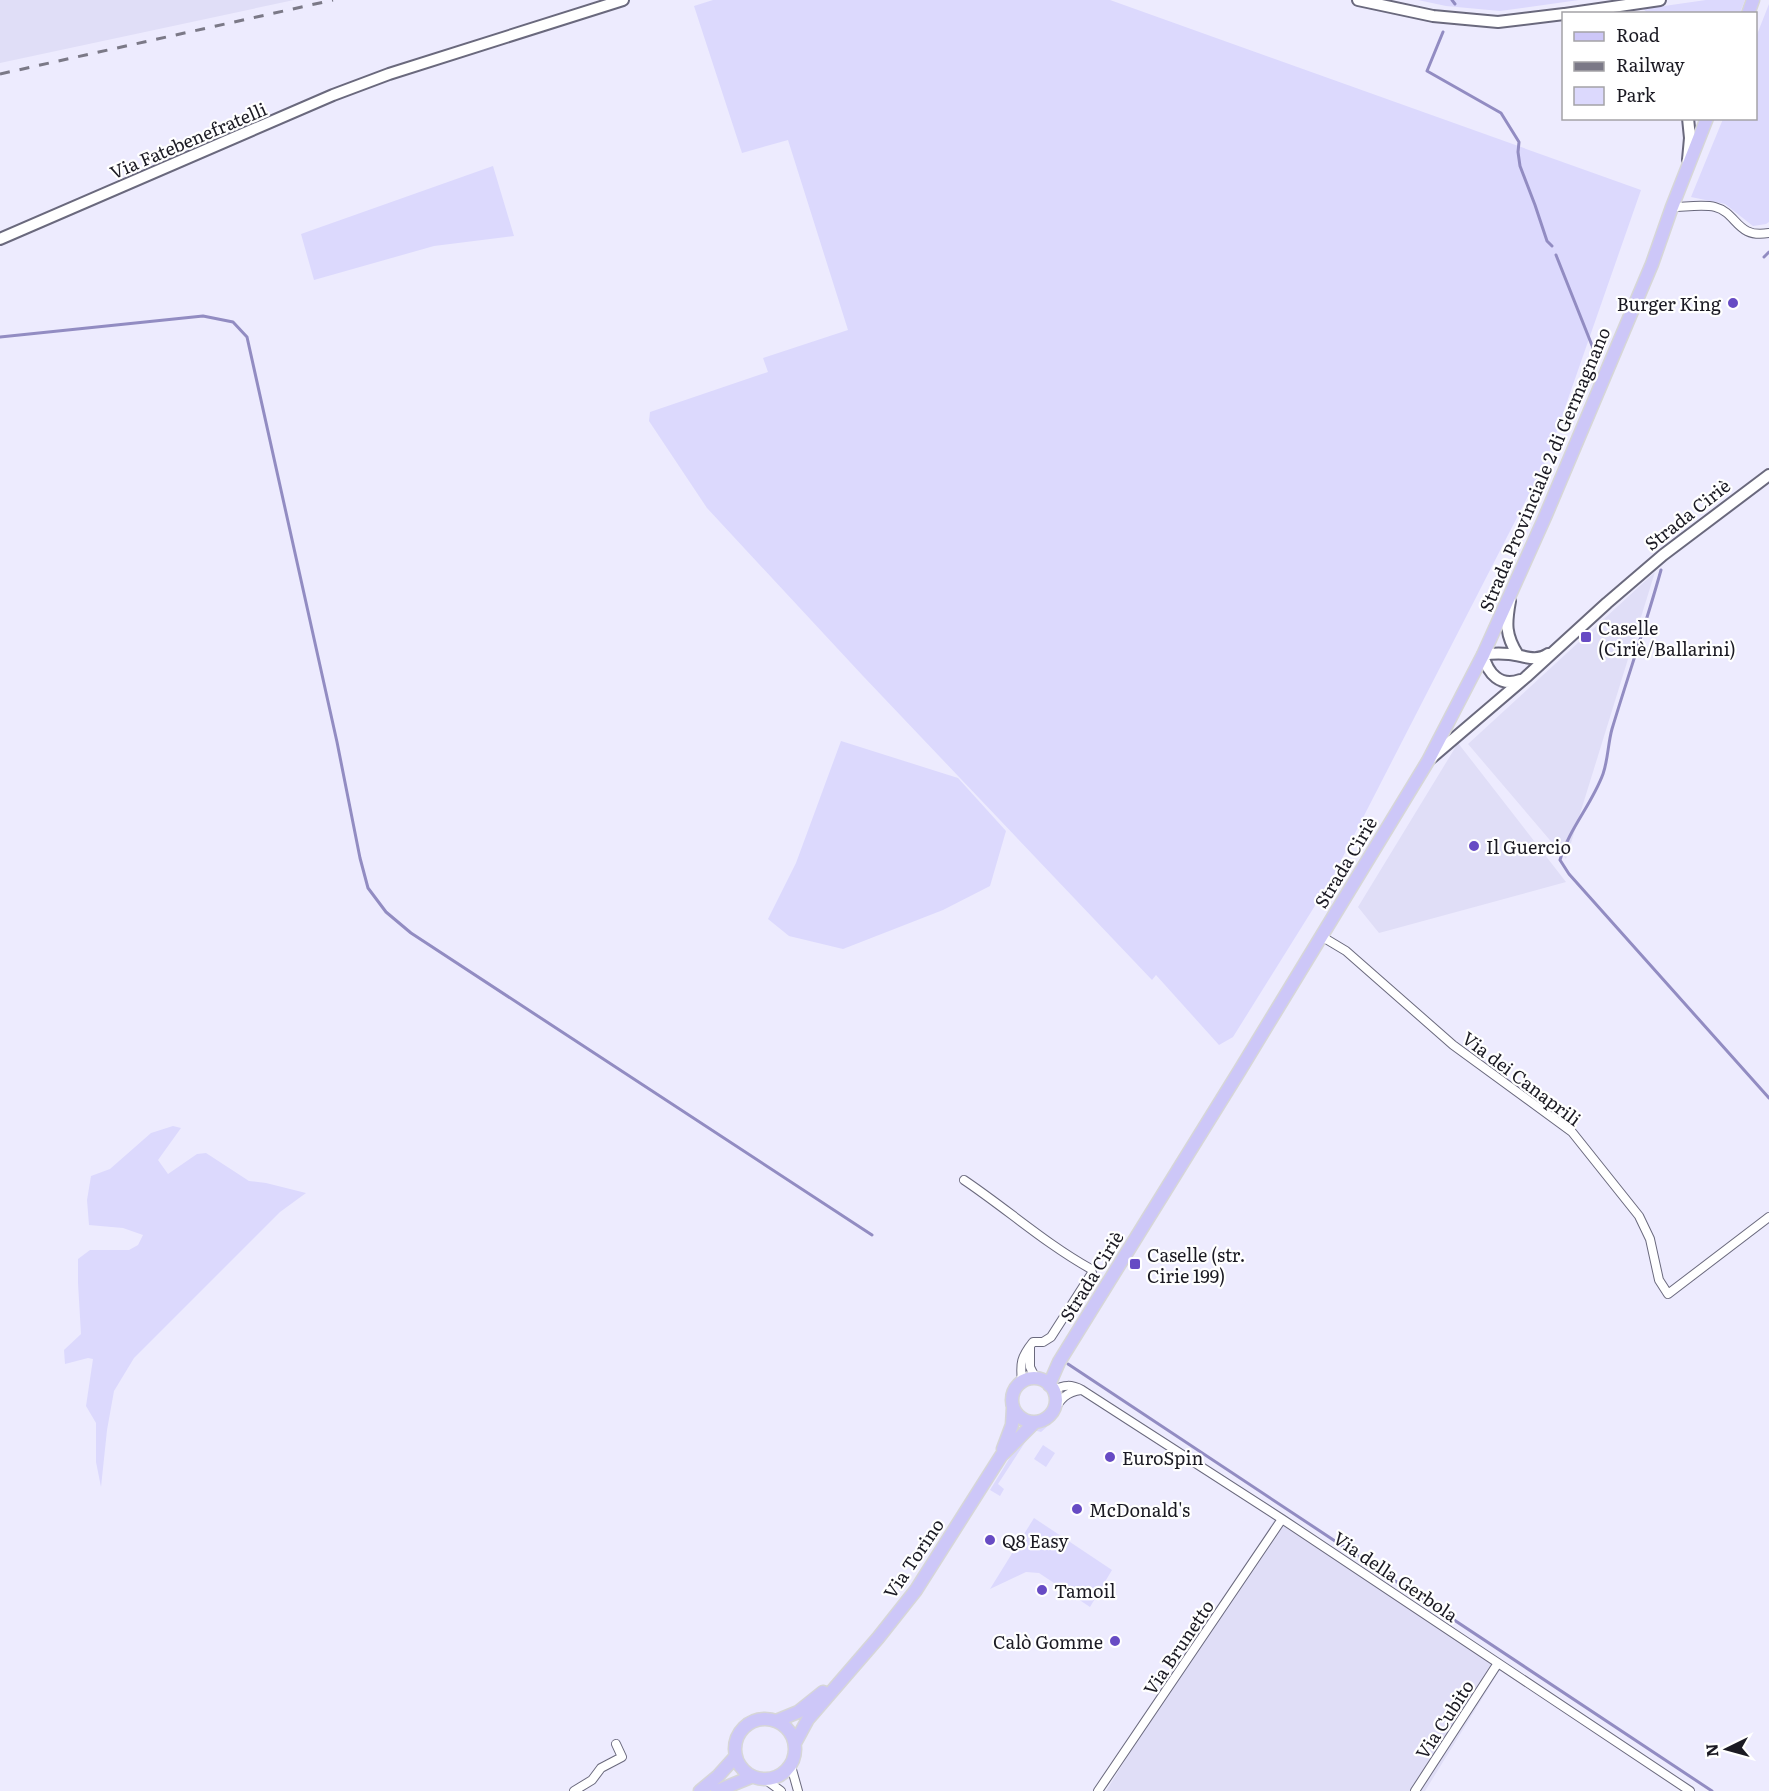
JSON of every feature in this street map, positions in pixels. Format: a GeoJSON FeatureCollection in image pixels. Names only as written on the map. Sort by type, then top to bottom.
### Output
{"type":"FeatureCollection","features":[{"type":"Feature","properties":{"kind":"main road","name":"Via Fatebenefratelli"},"geometry":{"type":"LineString","coordinates":[[0,239],[333,95],[389,74],[623,0]]}},
{"type":"Feature","properties":{"kind":"main road"},"geometry":{"type":"LineString","coordinates":[[1358,0],[1433,16],[1498,22],[1562,14]]}},
{"type":"Feature","properties":{"kind":"main road"},"geometry":{"type":"LineString","coordinates":[[1570,12],[1612,0]]}},
{"type":"Feature","properties":{"kind":"main road"},"geometry":{"type":"LineString","coordinates":[[1575,12],[1660,0]]}},
{"type":"Feature","properties":{"kind":"main road"},"geometry":{"type":"LineString","coordinates":[[1628,6],[1636,12]]}},
{"type":"Feature","properties":{"kind":"main road"},"geometry":{"type":"LineString","coordinates":[[1687,169],[1690,138],[1688,120]]}},
{"type":"Feature","properties":{"kind":"main road","name":"Strada Provinciale 2 di Germagnano"},"geometry":{"type":"LineString","coordinates":[[1428,761],[1483,655],[1545,517],[1648,275],[1706,120]]}},
{"type":"Feature","properties":{"kind":"main road","name":"Strada Ciriè"},"geometry":{"type":"LineString","coordinates":[[1044,1383],[1428,761],[1673,546],[1769,475]]}},
{"type":"Feature","properties":{"kind":"main road"},"geometry":{"type":"LineString","coordinates":[[1512,590],[1506,623],[1508,636],[1518,655]]}},
{"type":"Feature","properties":{"kind":"main road"},"geometry":{"type":"LineString","coordinates":[[1526,677],[1509,682],[1499,680],[1490,673],[1483,655],[1495,653],[1534,659],[1544,657],[1570,638]]}},
{"type":"Feature","properties":{"kind":"main road"},"geometry":{"type":"LineString","coordinates":[[1028,1379],[1044,1383],[1055,1404],[1053,1411],[1042,1421],[1022,1419],[1013,1408],[1011,1400],[1013,1393],[1022,1382],[1028,1379]]}},
{"type":"Feature","properties":{"kind":"main road","name":"Via Torino"},"geometry":{"type":"LineString","coordinates":[[1001,1456],[1012,1425],[1013,1408]]}},
{"type":"Feature","properties":{"kind":"main road","name":"Via Torino"},"geometry":{"type":"LineString","coordinates":[[795,1743],[808,1719],[878,1638],[915,1590],[1001,1456],[1035,1422]]}},
{"type":"Feature","properties":{"kind":"main road","name":"Via Torino"},"geometry":{"type":"LineString","coordinates":[[776,1721],[798,1712],[846,1675]]}},
{"type":"Feature","properties":{"kind":"main road"},"geometry":{"type":"LineString","coordinates":[[758,1720],[776,1721],[785,1726],[792,1734],[795,1743],[796,1751],[792,1766],[776,1778],[766,1780],[752,1777],[744,1772],[736,1756],[737,1737],[742,1729],[758,1720]]}},
{"type":"Feature","properties":{"kind":"main road"},"geometry":{"type":"LineString","coordinates":[[700,1791],[736,1756]]}},
{"type":"Feature","properties":{"kind":"main road"},"geometry":{"type":"LineString","coordinates":[[717,1791],[752,1777]]}},
{"type":"Feature","properties":{"kind":"street"},"geometry":{"type":"LineString","coordinates":[[1672,207],[1716,207],[1745,231],[1756,234],[1769,233]]}},
{"type":"Feature","properties":{"kind":"street","name":"Via dei Canaprili"},"geometry":{"type":"LineString","coordinates":[[1321,936],[1346,951],[1453,1045],[1572,1132],[1639,1216],[1650,1239],[1659,1280],[1668,1294],[1769,1217]]}},
{"type":"Feature","properties":{"kind":"street"},"geometry":{"type":"LineString","coordinates":[[964,1180],[1036,1233],[1091,1269],[1092,1273],[1051,1337],[1043,1342],[1033,1342],[1023,1356],[1020,1367],[1022,1382]]}},
{"type":"Feature","properties":{"kind":"street"},"geometry":{"type":"LineString","coordinates":[[1030,1346],[1030,1367],[1044,1383],[1075,1386],[1082,1390]]}},
{"type":"Feature","properties":{"kind":"street"},"geometry":{"type":"LineString","coordinates":[[1053,1411],[1064,1395],[1082,1390]]}},
{"type":"Feature","properties":{"kind":"street","name":"Via della Gerbola"},"geometry":{"type":"LineString","coordinates":[[1082,1390],[1282,1519],[1690,1791]]}},
{"type":"Feature","properties":{"kind":"street","name":"Via Brunetto"},"geometry":{"type":"LineString","coordinates":[[1098,1791],[1282,1519]]}},
{"type":"Feature","properties":{"kind":"street","name":"Via Cubito"},"geometry":{"type":"LineString","coordinates":[[1415,1791],[1498,1663]]}},
{"type":"Feature","properties":{"kind":"street"},"geometry":{"type":"LineString","coordinates":[[574,1791],[592,1780],[601,1768],[622,1756],[616,1744]]}},
{"type":"Feature","properties":{"kind":"street"},"geometry":{"type":"LineString","coordinates":[[792,1766],[798,1791]]}},
{"type":"Feature","properties":{"kind":"street"},"geometry":{"type":"LineString","coordinates":[[766,1780],[781,1791]]}},
{"type":"Feature","properties":{"kind":"shaded area"},"geometry":{"type":"Polygon","coordinates":[[[0,0],[294,0],[0,63],[0,0]]]}},
{"type":"Feature","properties":{"kind":"shaded area"},"geometry":{"type":"Polygon","coordinates":[[[1655,572],[1566,859],[1468,744],[1655,572]]]}},
{"type":"Feature","properties":{"kind":"shaded area"},"geometry":{"type":"Polygon","coordinates":[[[1458,743],[1566,882],[1379,933],[1358,907],[1458,743]]]}},
{"type":"Feature","properties":{"kind":"shaded area"},"geometry":{"type":"Polygon","coordinates":[[[1276,1517],[1501,1668],[1425,1791],[1106,1791],[1276,1517]]]}},
{"type":"Feature","properties":{"kind":"green space"},"geometry":{"type":"Polygon","coordinates":[[[713,0],[1110,0],[1641,190],[1547,459],[1331,880],[1233,1037],[1219,1045],[1156,975],[1152,980],[707,508],[649,421],[650,412],[768,372],[763,358],[848,330],[788,140],[742,153],[694,6],[713,0]]]}},
{"type":"Feature","properties":{"kind":"green space"},"geometry":{"type":"Polygon","coordinates":[[[1418,0],[1579,0],[1500,11],[1446,6],[1418,0]]]}},
{"type":"Feature","properties":{"kind":"green space"},"geometry":{"type":"Polygon","coordinates":[[[1706,0],[1745,0],[1740,12],[1647,12],[1643,9],[1706,0]]]}},
{"type":"Feature","properties":{"kind":"green space"},"geometry":{"type":"Polygon","coordinates":[[[1769,4],[1769,222],[1753,226],[1725,204],[1691,197],[1723,120],[1757,120],[1757,34],[1769,4]]]}},
{"type":"Feature","properties":{"kind":"green space"},"geometry":{"type":"Polygon","coordinates":[[[493,166],[514,236],[434,246],[314,280],[301,234],[493,166]]]}},
{"type":"Feature","properties":{"kind":"green space"},"geometry":{"type":"Polygon","coordinates":[[[841,741],[958,778],[1006,831],[990,886],[943,910],[843,949],[789,936],[768,919],[796,863],[841,741]]]}},
{"type":"Feature","properties":{"kind":"green space"},"geometry":{"type":"Polygon","coordinates":[[[173,1126],[181,1128],[158,1160],[168,1174],[197,1154],[206,1153],[249,1181],[306,1193],[280,1212],[134,1358],[114,1391],[101,1487],[96,1462],[96,1423],[86,1406],[93,1359],[88,1358],[65,1364],[64,1350],[81,1334],[78,1259],[90,1250],[129,1250],[138,1245],[143,1235],[123,1228],[89,1225],[87,1200],[91,1176],[110,1169],[151,1133],[173,1126]]]}},
{"type":"Feature","properties":{"kind":"green space"},"geometry":{"type":"Polygon","coordinates":[[[1051,1423],[1041,1432],[1033,1430],[998,1484],[1004,1489],[1000,1496],[990,1490],[1025,1433],[1039,1425],[1051,1423]]]}},
{"type":"Feature","properties":{"kind":"green space"},"geometry":{"type":"Polygon","coordinates":[[[1043,1445],[1055,1453],[1046,1467],[1034,1459],[1043,1445]]]}},
{"type":"Feature","properties":{"kind":"green space"},"geometry":{"type":"Polygon","coordinates":[[[1034,1518],[1112,1570],[1090,1607],[1039,1573],[1026,1572],[990,1589],[1034,1518]]]}},
{"type":"Feature","properties":{"kind":"waterway"},"geometry":{"type":"LineString","coordinates":[[1452,0],[1455,4]]}},
{"type":"Feature","properties":{"kind":"waterway"},"geometry":{"type":"LineString","coordinates":[[1443,32],[1427,71],[1501,113],[1519,142],[1520,166],[1547,241],[1552,246]]}},
{"type":"Feature","properties":{"kind":"waterway"},"geometry":{"type":"LineString","coordinates":[[1764,257],[1769,252]]}},
{"type":"Feature","properties":{"kind":"waterway"},"geometry":{"type":"LineString","coordinates":[[1556,255],[1597,358]]}},
{"type":"Feature","properties":{"kind":"waterway"},"geometry":{"type":"LineString","coordinates":[[0,337],[203,316],[233,322],[247,337],[368,888],[386,912],[411,933],[872,1235]]}},
{"type":"Feature","properties":{"kind":"waterway"},"geometry":{"type":"LineString","coordinates":[[1661,570],[1612,729],[1603,774],[1560,860],[1569,874],[1769,1098]]}},
{"type":"Feature","properties":{"kind":"waterway"},"geometry":{"type":"LineString","coordinates":[[1068,1364],[1712,1791]]}},
{"type":"Feature","properties":{"kind":"railway"},"geometry":{"type":"LineString","coordinates":[[0,74],[333,0]]}},
{"type":"Feature","properties":{"kind":"place","name":"Burger King"},"geometry":{"type":"Point","coordinates":[1733,303]}},
{"type":"Feature","properties":{"kind":"place","name":"Caselle (Ciriè/Ballarini)"},"geometry":{"type":"Point","coordinates":[1586,637]}},
{"type":"Feature","properties":{"kind":"place","name":"Il Guercio"},"geometry":{"type":"Point","coordinates":[1474,846]}},
{"type":"Feature","properties":{"kind":"place","name":"Caselle (str. Cirie 199)"},"geometry":{"type":"Point","coordinates":[1135,1264]}},
{"type":"Feature","properties":{"kind":"place","name":"EuroSpin"},"geometry":{"type":"Point","coordinates":[1110,1457]}},
{"type":"Feature","properties":{"kind":"place","name":"McDonald's"},"geometry":{"type":"Point","coordinates":[1077,1509]}},
{"type":"Feature","properties":{"kind":"place","name":"Q8 Easy"},"geometry":{"type":"Point","coordinates":[990,1540]}},
{"type":"Feature","properties":{"kind":"place","name":"Tamoil"},"geometry":{"type":"Point","coordinates":[1042,1590]}},
{"type":"Feature","properties":{"kind":"place","name":"Calò Gomme"},"geometry":{"type":"Point","coordinates":[1115,1641]}}]}
